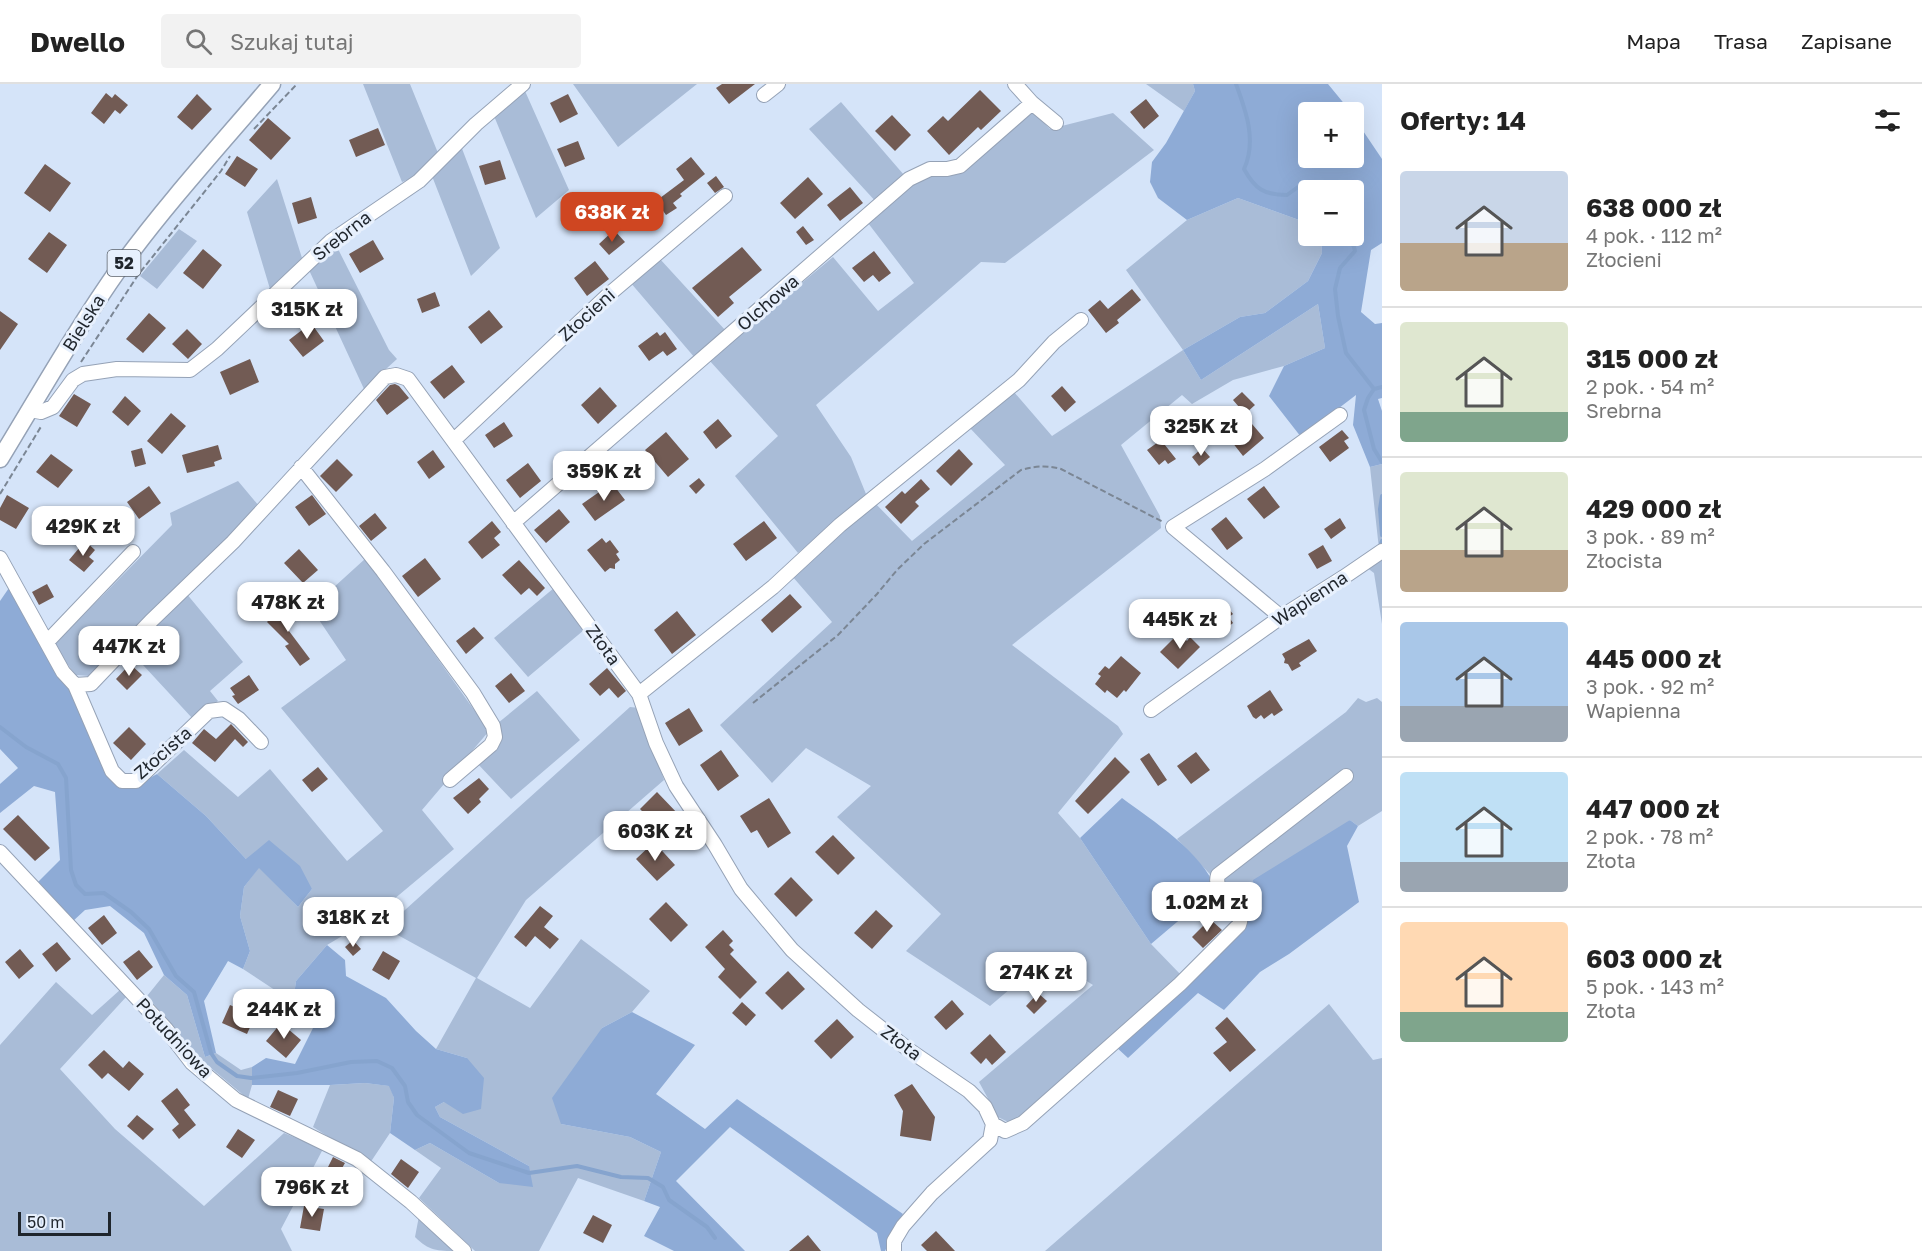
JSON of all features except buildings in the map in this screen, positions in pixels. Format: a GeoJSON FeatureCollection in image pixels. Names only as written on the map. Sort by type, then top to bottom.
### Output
{"type":"FeatureCollection","features":[{"type":"Feature","properties":{"kind":"main road","name":"Bielska"},"geometry":{"type":"LineString","coordinates":[[0,459],[122,266],[169,206],[272,84]]}},
{"type":"Feature","properties":{"kind":"street","name":"Srebrna"},"geometry":{"type":"LineString","coordinates":[[78,376],[94,371],[117,369],[190,370],[217,349],[331,241],[420,181],[476,124],[523,84]]}},
{"type":"Feature","properties":{"kind":"street"},"geometry":{"type":"LineString","coordinates":[[764,95],[778,84]]}},
{"type":"Feature","properties":{"kind":"street"},"geometry":{"type":"LineString","coordinates":[[1016,84],[1032,103],[1056,123]]}},
{"type":"Feature","properties":{"kind":"street","name":"Olchowa"},"geometry":{"type":"LineString","coordinates":[[513,523],[909,179],[930,169],[960,166],[1032,103]]}},
{"type":"Feature","properties":{"kind":"street","name":"Złocieni"},"geometry":{"type":"LineString","coordinates":[[454,440],[607,296],[725,196]]}},
{"type":"Feature","properties":{"kind":"street"},"geometry":{"type":"LineString","coordinates":[[639,694],[773,587],[840,525],[1019,380],[1054,342],[1081,320]]}},
{"type":"Feature","properties":{"kind":"street","name":"Złota"},"geometry":{"type":"LineString","coordinates":[[75,685],[91,684],[151,621],[233,542],[385,377],[396,375],[408,379],[639,694],[656,743],[676,786],[741,889],[792,950],[858,1010],[909,1050],[969,1091],[985,1107],[993,1124]]}},
{"type":"Feature","properties":{"kind":"street"},"geometry":{"type":"LineString","coordinates":[[30,410],[41,412],[53,407],[78,376]]}},
{"type":"Feature","properties":{"kind":"street"},"geometry":{"type":"LineString","coordinates":[[1281,617],[1173,527],[1264,469],[1340,415]]}},
{"type":"Feature","properties":{"kind":"street"},"geometry":{"type":"LineString","coordinates":[[301,467],[390,581],[473,693],[493,726],[495,737],[491,745],[450,780]]}},
{"type":"Feature","properties":{"kind":"street","name":"Wapienna"},"geometry":{"type":"LineString","coordinates":[[1151,710],[1281,617],[1382,551]]}},
{"type":"Feature","properties":{"kind":"street"},"geometry":{"type":"LineString","coordinates":[[47,642],[133,552]]}},
{"type":"Feature","properties":{"kind":"street","name":"Złocista"},"geometry":{"type":"LineString","coordinates":[[0,558],[63,672],[75,685],[112,771],[122,781],[136,781],[209,711],[224,709],[239,719],[261,742]]}},
{"type":"Feature","properties":{"kind":"street"},"geometry":{"type":"LineString","coordinates":[[894,1251],[894,1241],[903,1226],[932,1193],[990,1140],[993,1124],[1005,1131],[1023,1123],[1188,976],[1239,925],[1242,920],[1240,912],[1218,887],[1216,881],[1218,875],[1346,776]]}},
{"type":"Feature","properties":{"kind":"street","name":"Południowa"},"geometry":{"type":"LineString","coordinates":[[0,852],[166,1029],[192,1063],[236,1100],[357,1159],[411,1202],[464,1251]]}},
{"type":"Feature","properties":{"kind":"path"},"geometry":{"type":"LineString","coordinates":[[252,131],[297,84]]}},
{"type":"Feature","properties":{"kind":"path"},"geometry":{"type":"LineString","coordinates":[[78,376],[79,364],[122,297],[221,171],[232,153]]}},
{"type":"Feature","properties":{"kind":"path"},"geometry":{"type":"LineString","coordinates":[[0,494],[53,407]]}},
{"type":"Feature","properties":{"kind":"path"},"geometry":{"type":"LineString","coordinates":[[753,703],[838,635],[924,544],[1021,470],[1047,465],[1061,469],[1173,527]]}},
{"type":"Feature","properties":{"kind":"shaded area"},"geometry":{"type":"Polygon","coordinates":[[[363,84],[410,84],[438,153],[419,175],[402,182],[363,84]]]}},
{"type":"Feature","properties":{"kind":"shaded area"},"geometry":{"type":"Polygon","coordinates":[[[573,84],[697,84],[618,147],[573,84]]]}},
{"type":"Feature","properties":{"kind":"shaded area"},"geometry":{"type":"Polygon","coordinates":[[[1146,84],[1193,84],[1195,91],[1184,111],[1146,84]]]}},
{"type":"Feature","properties":{"kind":"shaded area"},"geometry":{"type":"Polygon","coordinates":[[[1193,84],[1328,84],[1343,102],[1298,102],[1298,168],[1364,168],[1364,132],[1382,159],[1382,243],[1371,250],[1361,312],[1375,324],[1382,323],[1382,398],[1378,399],[1382,411],[1382,464],[1370,467],[1353,425],[1356,395],[1301,437],[1269,396],[1284,366],[1325,348],[1318,304],[1201,380],[1183,350],[1240,317],[1265,313],[1308,281],[1322,253],[1322,246],[1364,246],[1364,180],[1298,180],[1298,220],[1238,198],[1187,220],[1158,198],[1150,182],[1152,162],[1166,143],[1195,91],[1193,84]]]}},
{"type":"Feature","properties":{"kind":"shaded area"},"geometry":{"type":"Polygon","coordinates":[[[525,91],[569,190],[536,218],[494,116],[525,91]]]}},
{"type":"Feature","properties":{"kind":"shaded area"},"geometry":{"type":"Polygon","coordinates":[[[841,102],[904,175],[878,204],[809,129],[841,102]]]}},
{"type":"Feature","properties":{"kind":"shaded area"},"geometry":{"type":"Polygon","coordinates":[[[1031,110],[1050,129],[1113,113],[1154,150],[1005,263],[981,262],[816,405],[851,457],[866,494],[798,553],[735,476],[778,436],[709,360],[833,257],[878,311],[914,283],[868,223],[912,184],[929,175],[956,174],[1031,110]]]}},
{"type":"Feature","properties":{"kind":"shaded area"},"geometry":{"type":"Polygon","coordinates":[[[461,146],[500,248],[471,276],[432,176],[461,146]]]}},
{"type":"Feature","properties":{"kind":"shaded area"},"geometry":{"type":"Polygon","coordinates":[[[277,179],[302,258],[270,289],[247,212],[277,179]]]}},
{"type":"Feature","properties":{"kind":"shaded area"},"geometry":{"type":"Polygon","coordinates":[[[1238,198],[1298,220],[1298,246],[1322,246],[1322,253],[1308,281],[1265,313],[1240,317],[1183,350],[1126,270],[1187,220],[1238,198]]]}},
{"type":"Feature","properties":{"kind":"shaded area"},"geometry":{"type":"Polygon","coordinates":[[[179,229],[197,241],[157,289],[140,276],[179,229]]]}},
{"type":"Feature","properties":{"kind":"shaded area"},"geometry":{"type":"Polygon","coordinates":[[[335,243],[389,350],[397,359],[364,389],[309,270],[335,243]]]}},
{"type":"Feature","properties":{"kind":"shaded area"},"geometry":{"type":"Polygon","coordinates":[[[660,259],[726,331],[695,358],[630,282],[660,259]]]}},
{"type":"Feature","properties":{"kind":"shaded area"},"geometry":{"type":"Polygon","coordinates":[[[1318,304],[1325,348],[1284,366],[1233,380],[1192,404],[1182,395],[1121,445],[1160,516],[1161,528],[1012,645],[1118,726],[1123,734],[1058,813],[1080,838],[1151,944],[1182,976],[1020,1118],[1010,1123],[998,1117],[979,1082],[1093,985],[1048,957],[990,1006],[906,951],[941,914],[837,817],[871,786],[806,748],[772,783],[720,725],[832,622],[792,576],[873,501],[912,541],[1005,465],[968,426],[1014,392],[1052,436],[1183,350],[1201,380],[1318,304]]]}},
{"type":"Feature","properties":{"kind":"shaded area"},"geometry":{"type":"Polygon","coordinates":[[[1382,464],[1382,545],[1379,549],[1370,467],[1382,464]]]}},
{"type":"Feature","properties":{"kind":"shaded area"},"geometry":{"type":"Polygon","coordinates":[[[238,481],[259,506],[90,676],[76,675],[53,646],[172,525],[170,513],[238,481]]]}},
{"type":"Feature","properties":{"kind":"shaded area"},"geometry":{"type":"Polygon","coordinates":[[[1382,557],[1382,624],[1374,573],[1366,567],[1382,557]]]}},
{"type":"Feature","properties":{"kind":"shaded area"},"geometry":{"type":"Polygon","coordinates":[[[366,558],[489,731],[422,810],[454,849],[369,920],[327,945],[296,981],[293,1002],[243,969],[250,951],[240,916],[244,887],[259,867],[298,907],[312,889],[246,859],[206,816],[157,774],[184,750],[238,797],[270,769],[347,861],[383,831],[281,708],[346,660],[311,608],[366,558]]]}},
{"type":"Feature","properties":{"kind":"shaded area"},"geometry":{"type":"Polygon","coordinates":[[[11,585],[72,690],[110,778],[137,785],[157,774],[206,816],[246,859],[269,840],[300,866],[312,889],[298,907],[259,868],[244,887],[240,916],[250,951],[243,969],[228,961],[204,1001],[216,1053],[205,1057],[187,995],[164,975],[144,933],[110,906],[85,910],[72,922],[37,883],[60,860],[55,792],[34,786],[0,813],[0,784],[18,768],[0,749],[0,601],[11,585]]]}},
{"type":"Feature","properties":{"kind":"shaded area"},"geometry":{"type":"Polygon","coordinates":[[[554,588],[584,630],[528,677],[494,638],[554,588]]]}},
{"type":"Feature","properties":{"kind":"shaded area"},"geometry":{"type":"Polygon","coordinates":[[[186,593],[243,662],[210,691],[218,701],[193,719],[131,652],[186,593]]]}},
{"type":"Feature","properties":{"kind":"shaded area"},"geometry":{"type":"Polygon","coordinates":[[[537,691],[580,740],[511,799],[476,762],[498,723],[537,691]]]}},
{"type":"Feature","properties":{"kind":"shaded area"},"geometry":{"type":"Polygon","coordinates":[[[1358,698],[1366,702],[1377,698],[1382,702],[1382,811],[1358,826],[1350,820],[1250,917],[1177,839],[1346,712],[1358,698]]]}},
{"type":"Feature","properties":{"kind":"shaded area"},"geometry":{"type":"Polygon","coordinates":[[[630,707],[640,708],[664,780],[526,900],[477,978],[530,1008],[581,939],[650,991],[632,1012],[602,1028],[561,1124],[630,1137],[661,1152],[644,1201],[578,1178],[539,1251],[475,1251],[419,1198],[441,1168],[415,1150],[430,1143],[499,1183],[529,1166],[440,1117],[435,1107],[444,1102],[467,1058],[436,1049],[476,978],[385,928],[630,707]]]}},
{"type":"Feature","properties":{"kind":"shaded area"},"geometry":{"type":"Polygon","coordinates":[[[1122,798],[1162,827],[1188,850],[1200,862],[1216,889],[1151,944],[1080,838],[1122,798]]]}},
{"type":"Feature","properties":{"kind":"shaded area"},"geometry":{"type":"Polygon","coordinates":[[[1350,820],[1358,826],[1347,846],[1359,902],[1289,954],[1260,972],[1224,1010],[1198,993],[1128,1058],[1115,1046],[1250,917],[1253,880],[1350,820]]]}},
{"type":"Feature","properties":{"kind":"shaded area"},"geometry":{"type":"Polygon","coordinates":[[[327,945],[345,960],[346,976],[386,998],[436,1049],[467,1058],[484,1078],[481,1109],[463,1114],[444,1102],[435,1107],[440,1117],[529,1166],[533,1187],[499,1183],[430,1143],[415,1150],[390,1133],[394,1098],[389,1086],[365,1083],[252,1085],[252,1067],[266,1058],[295,1064],[317,1020],[293,1002],[296,981],[327,945]]]}},
{"type":"Feature","properties":{"kind":"shaded area"},"geometry":{"type":"Polygon","coordinates":[[[164,975],[187,995],[205,1057],[216,1053],[241,1070],[252,1067],[252,1085],[248,1099],[199,1058],[147,996],[164,975]]]}},
{"type":"Feature","properties":{"kind":"shaded area"},"geometry":{"type":"Polygon","coordinates":[[[56,982],[92,1015],[121,989],[127,996],[60,1069],[115,1129],[204,1206],[284,1133],[323,1149],[281,1229],[292,1251],[0,1251],[0,1045],[56,982]]]}},
{"type":"Feature","properties":{"kind":"shaded area"},"geometry":{"type":"Polygon","coordinates":[[[1329,1004],[1373,1060],[1382,1058],[1382,1251],[1045,1251],[1329,1004]]]}},
{"type":"Feature","properties":{"kind":"shaded area"},"geometry":{"type":"Polygon","coordinates":[[[632,1012],[695,1045],[656,1094],[705,1129],[737,1099],[903,1214],[885,1251],[881,1251],[877,1233],[730,1127],[676,1181],[745,1251],[674,1251],[644,1236],[660,1207],[644,1201],[661,1152],[630,1137],[561,1124],[552,1098],[602,1028],[632,1012]]]}},
{"type":"Feature","properties":{"kind":"shaded area"},"geometry":{"type":"Polygon","coordinates":[[[365,1083],[390,1086],[394,1098],[390,1133],[370,1163],[313,1127],[330,1085],[365,1083]]]}},
{"type":"Feature","properties":{"kind":"shaded area"},"geometry":{"type":"Polygon","coordinates":[[[419,1216],[457,1251],[434,1249],[420,1242],[415,1237],[419,1216]]]}},
{"type":"Feature","properties":{"kind":"waterway"},"geometry":{"type":"LineString","coordinates":[[1236,84],[1249,126],[1250,148],[1244,169],[1248,176],[1261,190],[1272,194],[1287,195],[1298,187]]}},
{"type":"Feature","properties":{"kind":"waterway"},"geometry":{"type":"LineString","coordinates":[[1354,246],[1355,251],[1340,268],[1335,289],[1338,316],[1346,353],[1374,389],[1382,387]]}},
{"type":"Feature","properties":{"kind":"waterway"},"geometry":{"type":"LineString","coordinates":[[1374,389],[1364,410],[1374,449],[1382,462]]}},
{"type":"Feature","properties":{"kind":"waterway"},"geometry":{"type":"LineString","coordinates":[[1382,496],[1380,509],[1382,535]]}},
{"type":"Feature","properties":{"kind":"waterway"},"geometry":{"type":"LineString","coordinates":[[0,727],[26,747],[58,764],[66,778],[71,870],[76,885],[85,894],[104,893],[131,912],[149,929],[176,976],[194,992],[211,1053],[217,1062],[237,1076],[251,1078],[297,1073],[351,1062],[377,1061],[392,1068],[405,1086],[408,1102],[417,1115],[469,1153],[529,1173],[577,1166],[621,1177],[648,1178],[663,1187],[669,1200],[707,1227],[715,1238]]}}]}
